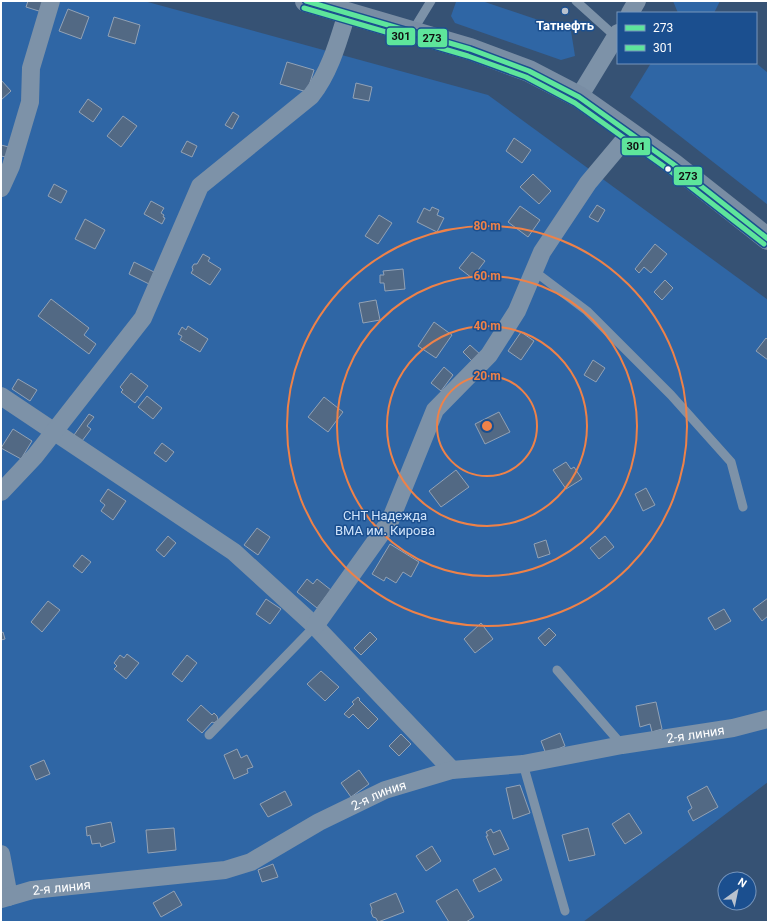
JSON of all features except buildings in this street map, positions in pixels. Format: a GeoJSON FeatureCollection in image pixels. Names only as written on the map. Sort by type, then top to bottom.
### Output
{"type":"FeatureCollection","features":[{"type":"Feature","properties":{"kind":"main road"},"geometry":{"type":"LineString","coordinates":[[306,1],[470,49],[529,71],[579,97],[673,164],[768,238]]}},
{"type":"Feature","properties":{"kind":"street"},"geometry":{"type":"LineString","coordinates":[[1,188],[11,166],[30,102],[31,68],[51,1]]}},
{"type":"Feature","properties":{"kind":"street"},"geometry":{"type":"LineString","coordinates":[[631,12],[637,1]]}},
{"type":"Feature","properties":{"kind":"street"},"geometry":{"type":"LineString","coordinates":[[1,492],[35,456],[142,318],[200,186],[311,96],[319,86],[332,58],[347,13]]}},
{"type":"Feature","properties":{"kind":"street"},"geometry":{"type":"LineString","coordinates":[[579,97],[617,35]]}},
{"type":"Feature","properties":{"kind":"street"},"geometry":{"type":"LineString","coordinates":[[315,626],[390,521],[435,410],[489,355],[517,311],[542,252],[588,183],[630,133]]}},
{"type":"Feature","properties":{"kind":"street"},"geometry":{"type":"LineString","coordinates":[[1,396],[234,552],[315,626],[452,770]]}},
{"type":"Feature","properties":{"kind":"street","name":"2-я линия"},"geometry":{"type":"LineString","coordinates":[[5,898],[32,890],[225,870],[251,862],[319,822],[385,790],[452,770],[523,764],[622,745],[733,728],[768,719]]}},
{"type":"Feature","properties":{"kind":"street"},"geometry":{"type":"LineString","coordinates":[[1,854],[5,898]]}},
{"type":"Feature","properties":{"kind":"lane"},"geometry":{"type":"LineString","coordinates":[[412,32],[431,1]]}},
{"type":"Feature","properties":{"kind":"lane"},"geometry":{"type":"LineString","coordinates":[[576,1],[617,35]]}},
{"type":"Feature","properties":{"kind":"lane"},"geometry":{"type":"LineString","coordinates":[[534,271],[586,311],[671,394],[731,462],[743,507]]}},
{"type":"Feature","properties":{"kind":"lane"},"geometry":{"type":"LineString","coordinates":[[209,735],[315,626]]}},
{"type":"Feature","properties":{"kind":"lane"},"geometry":{"type":"LineString","coordinates":[[557,670],[622,745]]}},
{"type":"Feature","properties":{"kind":"lane"},"geometry":{"type":"LineString","coordinates":[[523,764],[565,911]]}},
{"type":"Feature","properties":{"kind":"green space","name":"СНТ Надежда ВМА им. Кирова"},"geometry":{"type":"Polygon","coordinates":[[[1,1],[144,1],[488,95],[768,300],[768,782],[583,922],[1,922],[1,1]]]}},
{"type":"Feature","properties":{"kind":"green space"},"geometry":{"type":"Polygon","coordinates":[[[482,1],[571,31],[575,56],[561,60],[455,23],[451,16],[456,2],[482,1]]]}},
{"type":"Feature","properties":{"kind":"green space"},"geometry":{"type":"Polygon","coordinates":[[[673,1],[720,1],[714,12],[678,12],[673,1]]]}},
{"type":"Feature","properties":{"kind":"green space"},"geometry":{"type":"Polygon","coordinates":[[[650,64],[757,64],[768,73],[768,205],[630,97],[650,64]]]}},
{"type":"Feature","properties":{"kind":"transit line","name":"273"},"geometry":{"type":"LineString","coordinates":[[306,1],[470,49],[529,71],[579,97],[673,164],[768,239]]}},
{"type":"Feature","properties":{"kind":"transit line","name":"301"},"geometry":{"type":"LineString","coordinates":[[304,8],[468,56],[526,77],[575,103],[669,170],[764,244]]}},
{"type":"Feature","properties":{"kind":"place","name":"Татнефть"},"geometry":{"type":"Point","coordinates":[565,11]}}]}
